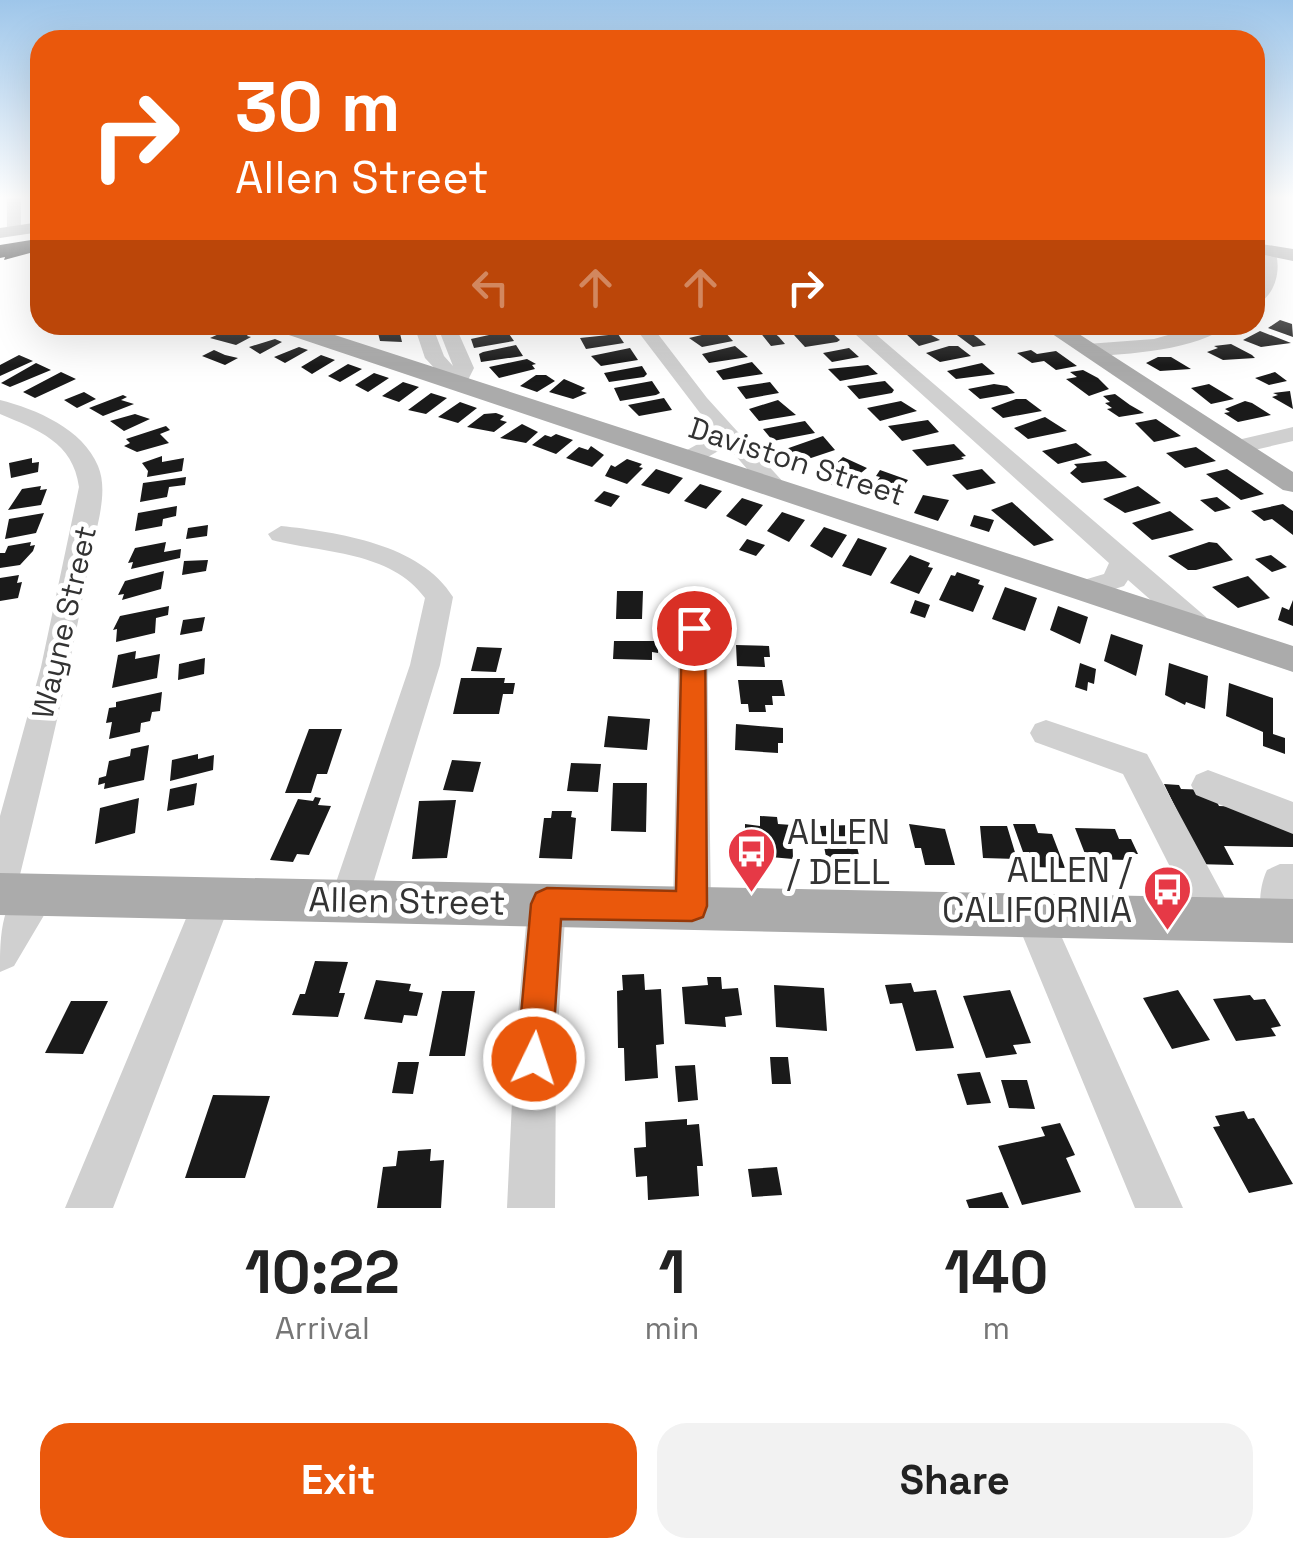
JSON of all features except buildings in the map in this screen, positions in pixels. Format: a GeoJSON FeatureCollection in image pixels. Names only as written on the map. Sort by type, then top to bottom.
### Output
{"type":"FeatureCollection","features":[{"type":"Feature","properties":{"kind":"main road","name":"Daviston Street"},"geometry":{"type":"LineString","coordinates":[[313,335],[1293,658]]}},
{"type":"Feature","properties":{"kind":"main road"},"geometry":{"type":"LineString","coordinates":[[1065,335],[1293,484]]}},
{"type":"Feature","properties":{"kind":"main road","name":"Allen Street"},"geometry":{"type":"LineString","coordinates":[[12,891],[1216,919],[1289,908]]}},
{"type":"Feature","properties":{"kind":"street"},"geometry":{"type":"LineString","coordinates":[[1265,256],[1272,262],[1265,278]]}},
{"type":"Feature","properties":{"kind":"street"},"geometry":{"type":"LineString","coordinates":[[427,335],[435,358],[458,382],[464,368],[450,335]]}},
{"type":"Feature","properties":{"kind":"street"},"geometry":{"type":"LineString","coordinates":[[650,335],[700,402],[777,489]]}},
{"type":"Feature","properties":{"kind":"street"},"geometry":{"type":"LineString","coordinates":[[865,335],[1196,624]]}},
{"type":"Feature","properties":{"kind":"street"},"geometry":{"type":"LineString","coordinates":[[1087,350],[1110,335]]}},
{"type":"Feature","properties":{"kind":"street"},"geometry":{"type":"LineString","coordinates":[[1087,350],[1126,350],[1180,335]]}},
{"type":"Feature","properties":{"kind":"street","name":"Wayne Street"},"geometry":{"type":"LineString","coordinates":[[0,406],[66,438],[86,459],[90,478],[89,506],[0,952]]}},
{"type":"Feature","properties":{"kind":"street"},"geometry":{"type":"LineString","coordinates":[[1237,448],[1293,434]]}},
{"type":"Feature","properties":{"kind":"street"},"geometry":{"type":"LineString","coordinates":[[686,460],[730,435]]}},
{"type":"Feature","properties":{"kind":"street"},"geometry":{"type":"LineString","coordinates":[[281,534],[322,538],[363,550],[435,588],[439,597],[425,665],[349,900]]}},
{"type":"Feature","properties":{"kind":"street"},"geometry":{"type":"LineString","coordinates":[[1087,589],[1115,580],[1124,560]]}},
{"type":"Feature","properties":{"kind":"street"},"geometry":{"type":"LineString","coordinates":[[692,906],[694,628]]}},
{"type":"Feature","properties":{"kind":"street"},"geometry":{"type":"LineString","coordinates":[[1046,733],[1135,764],[1216,919]]}},
{"type":"Feature","properties":{"kind":"street"},"geometry":{"type":"LineString","coordinates":[[1208,784],[1293,818]]}},
{"type":"Feature","properties":{"kind":"street"},"geometry":{"type":"LineString","coordinates":[[90,1208],[214,898]]}},
{"type":"Feature","properties":{"kind":"street"},"geometry":{"type":"LineString","coordinates":[[531,1208],[534,1059],[547,904]]}},
{"type":"Feature","properties":{"kind":"street"},"geometry":{"type":"LineString","coordinates":[[1033,915],[1160,1208]]}},
{"type":"Feature","properties":{"kind":"place","name":"ALLEN / DELL"},"geometry":{"type":"Point","coordinates":[752,894]}},
{"type":"Feature","properties":{"kind":"place","name":"ALLEN / CALIFORNIA"},"geometry":{"type":"Point","coordinates":[1167,932]}},
{"type":"Feature","properties":{"kind":"route"},"geometry":{"type":"LineString","coordinates":[[534,1059],[547,904],[692,906],[694,628]]}}]}
